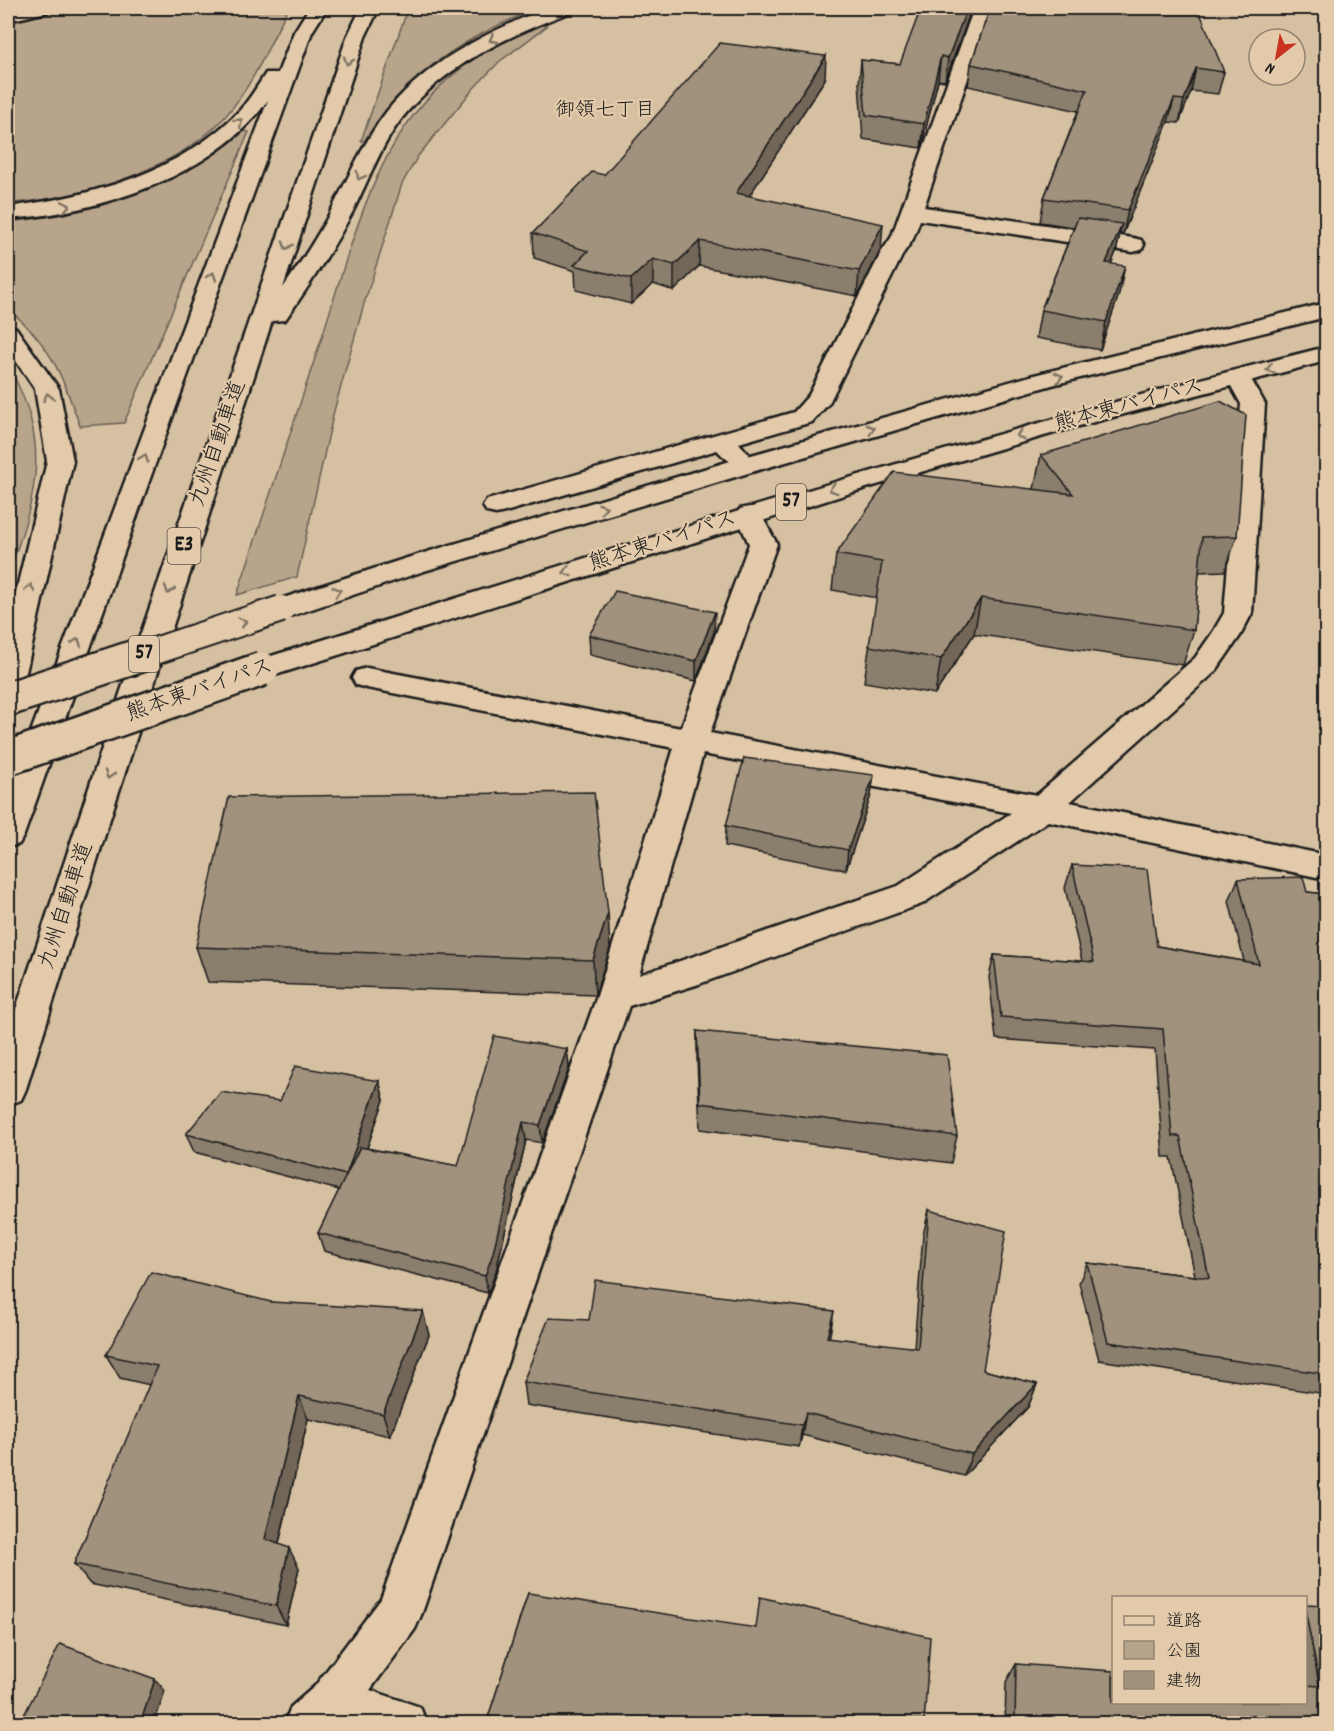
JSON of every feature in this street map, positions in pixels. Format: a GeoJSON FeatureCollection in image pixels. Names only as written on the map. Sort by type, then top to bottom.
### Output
{"type":"FeatureCollection","features":[{"type":"Feature","properties":{"kind":"main road"},"geometry":{"type":"LineString","coordinates":[[8,16],[41,8]]}},
{"type":"Feature","properties":{"kind":"main road"},"geometry":{"type":"LineString","coordinates":[[8,213],[47,210],[116,193],[151,179],[204,150],[245,117],[318,8]]}},
{"type":"Feature","properties":{"kind":"main road","name":"九州自動車道"},"geometry":{"type":"LineString","coordinates":[[8,1089],[190,528],[356,37],[370,8]]}},
{"type":"Feature","properties":{"kind":"main road"},"geometry":{"type":"LineString","coordinates":[[250,356],[335,224],[384,132],[401,106],[432,78],[471,51],[524,23],[565,8]]}},
{"type":"Feature","properties":{"kind":"main road"},"geometry":{"type":"LineString","coordinates":[[496,506],[803,417],[820,398],[893,251],[902,239],[983,8]]}},
{"type":"Feature","properties":{"kind":"main road"},"geometry":{"type":"LineString","coordinates":[[8,835],[143,462],[303,32]]}},
{"type":"Feature","properties":{"kind":"main road"},"geometry":{"type":"LineString","coordinates":[[912,212],[1133,245]]}},
{"type":"Feature","properties":{"kind":"main road","name":"熊本東バイパス"},"geometry":{"type":"LineString","coordinates":[[8,699],[414,565],[746,465],[1043,380],[1326,310]]}},
{"type":"Feature","properties":{"kind":"main road"},"geometry":{"type":"LineString","coordinates":[[8,333],[47,389],[60,461],[8,686]]}},
{"type":"Feature","properties":{"kind":"main road","name":"熊本東バイパス"},"geometry":{"type":"LineString","coordinates":[[8,758],[262,669],[749,515],[1066,422],[1326,354]]}},
{"type":"Feature","properties":{"kind":"main road"},"geometry":{"type":"LineString","coordinates":[[615,996],[687,974],[910,895],[1043,808],[1205,666],[1226,636],[1238,613],[1253,404],[1238,377]]}},
{"type":"Feature","properties":{"kind":"main road"},"geometry":{"type":"LineString","coordinates":[[722,440],[746,465]]}},
{"type":"Feature","properties":{"kind":"main road"},"geometry":{"type":"LineString","coordinates":[[320,1713],[399,1613],[615,996],[691,742],[763,544],[749,515]]}},
{"type":"Feature","properties":{"kind":"main road"},"geometry":{"type":"LineString","coordinates":[[367,678],[1043,808],[1326,867]]}},
{"type":"Feature","properties":{"kind":"main road"},"geometry":{"type":"LineString","coordinates":[[320,1713],[403,1724]]}},
{"type":"Feature","properties":{"kind":"green space"},"geometry":{"type":"Polygon","coordinates":[[[69,8],[288,8],[260,65],[234,106],[204,136],[180,153],[124,179],[94,188],[64,196],[8,203],[8,23],[69,8]]]}},
{"type":"Feature","properties":{"kind":"green space"},"geometry":{"type":"Polygon","coordinates":[[[408,8],[539,8],[499,25],[443,57],[394,100],[364,141],[361,141],[408,8]]]}},
{"type":"Feature","properties":{"kind":"green space"},"geometry":{"type":"Polygon","coordinates":[[[540,24],[547,26],[499,62],[474,88],[418,156],[402,184],[364,304],[334,411],[297,577],[237,595],[349,250],[384,162],[416,112],[457,71],[505,40],[540,24]]]}},
{"type":"Feature","properties":{"kind":"green space"},"geometry":{"type":"Polygon","coordinates":[[[245,131],[249,132],[124,423],[80,426],[67,391],[45,348],[23,322],[8,309],[8,222],[72,212],[134,195],[192,168],[245,131]]]}},
{"type":"Feature","properties":{"kind":"green space"},"geometry":{"type":"Polygon","coordinates":[[[8,365],[31,420],[35,446],[35,470],[26,520],[8,576],[8,365]]]}},
{"type":"Feature","properties":{"kind":"building"},"geometry":{"type":"Polygon","coordinates":[[[921,8],[967,8],[948,58],[941,56],[924,124],[866,115],[861,60],[900,64],[921,8]]]}},
{"type":"Feature","properties":{"kind":"building"},"geometry":{"type":"Polygon","coordinates":[[[990,8],[1198,8],[1224,72],[1196,68],[1184,100],[1174,99],[1128,210],[1044,198],[1087,90],[971,64],[990,8]]]}},
{"type":"Feature","properties":{"kind":"building"},"geometry":{"type":"Polygon","coordinates":[[[720,43],[826,56],[736,193],[883,224],[859,271],[700,241],[674,265],[653,259],[631,279],[574,265],[588,251],[533,233],[592,172],[604,175],[720,43]]]}},
{"type":"Feature","properties":{"kind":"building"},"geometry":{"type":"Polygon","coordinates":[[[1078,218],[1122,224],[1106,263],[1125,266],[1106,322],[1041,310],[1078,218]]]}},
{"type":"Feature","properties":{"kind":"building"},"geometry":{"type":"Polygon","coordinates":[[[1220,401],[1246,415],[1237,536],[1202,537],[1194,630],[981,598],[941,659],[869,646],[882,562],[836,554],[894,472],[1073,494],[1041,455],[1220,401]]]}},
{"type":"Feature","properties":{"kind":"building"},"geometry":{"type":"Polygon","coordinates":[[[615,591],[715,612],[696,661],[589,635],[615,591]]]}},
{"type":"Feature","properties":{"kind":"building"},"geometry":{"type":"Polygon","coordinates":[[[744,758],[874,775],[848,850],[726,826],[744,758]]]}},
{"type":"Feature","properties":{"kind":"building"},"geometry":{"type":"Polygon","coordinates":[[[594,792],[608,913],[593,960],[196,947],[229,797],[594,792]]]}},
{"type":"Feature","properties":{"kind":"building"},"geometry":{"type":"Polygon","coordinates":[[[1072,865],[1147,869],[1157,946],[1259,964],[1238,879],[1303,877],[1307,892],[1326,894],[1326,967],[1322,967],[1326,978],[1326,1374],[1108,1342],[1087,1263],[1209,1278],[1180,1136],[1172,1136],[1163,1029],[1001,1017],[994,955],[1094,962],[1072,865]]]}},
{"type":"Feature","properties":{"kind":"building"},"geometry":{"type":"Polygon","coordinates":[[[697,1031],[947,1055],[957,1136],[700,1103],[697,1031]]]}},
{"type":"Feature","properties":{"kind":"building"},"geometry":{"type":"Polygon","coordinates":[[[494,1036],[567,1049],[540,1125],[523,1122],[493,1253],[485,1276],[318,1233],[360,1147],[458,1166],[494,1036]]]}},
{"type":"Feature","properties":{"kind":"building"},"geometry":{"type":"Polygon","coordinates":[[[295,1066],[379,1081],[346,1175],[186,1134],[221,1092],[280,1101],[295,1066]]]}},
{"type":"Feature","properties":{"kind":"building"},"geometry":{"type":"Polygon","coordinates":[[[929,1210],[1006,1231],[983,1370],[1037,1384],[972,1454],[806,1413],[802,1425],[523,1382],[549,1318],[589,1320],[595,1280],[834,1311],[827,1337],[918,1348],[929,1210]]]}},
{"type":"Feature","properties":{"kind":"building"},"geometry":{"type":"Polygon","coordinates":[[[151,1272],[271,1302],[423,1311],[383,1414],[299,1396],[265,1539],[289,1548],[276,1606],[74,1564],[157,1366],[106,1355],[151,1272]]]}},
{"type":"Feature","properties":{"kind":"building"},"geometry":{"type":"Polygon","coordinates":[[[528,1593],[756,1628],[760,1597],[930,1637],[924,1724],[722,1724],[698,1717],[697,1724],[512,1724],[488,1718],[528,1593]]]}},
{"type":"Feature","properties":{"kind":"building"},"geometry":{"type":"Polygon","coordinates":[[[1307,1604],[1326,1605],[1326,1724],[1015,1724],[1016,1664],[1112,1671],[1112,1704],[1307,1704],[1307,1685],[1320,1686],[1307,1619],[1307,1604]]]}},
{"type":"Feature","properties":{"kind":"building"},"geometry":{"type":"Polygon","coordinates":[[[60,1644],[155,1679],[140,1724],[20,1723],[60,1644]]]}},
{"type":"Feature","properties":{"kind":"district","name":"御領七丁目"},"geometry":{"type":"Point","coordinates":[605,111]}}]}
